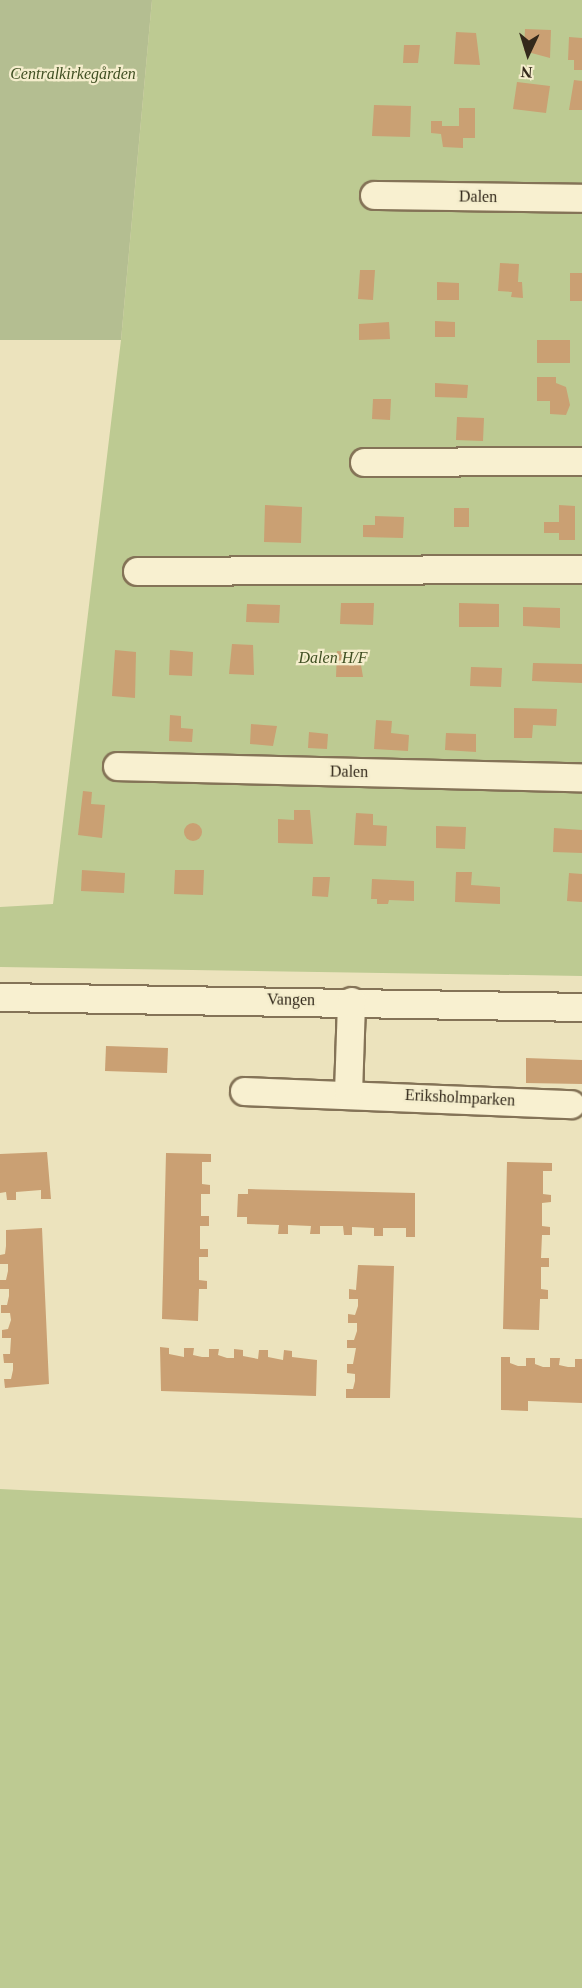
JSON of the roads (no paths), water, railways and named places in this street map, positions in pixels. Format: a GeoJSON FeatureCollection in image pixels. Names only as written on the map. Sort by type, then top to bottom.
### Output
{"type":"FeatureCollection","features":[{"type":"Feature","properties":{"kind":"street","name":"Dalen"},"geometry":{"type":"LineString","coordinates":[[374,195],[582,198]]}},
{"type":"Feature","properties":{"kind":"street"},"geometry":{"type":"LineString","coordinates":[[364,462],[582,461]]}},
{"type":"Feature","properties":{"kind":"street"},"geometry":{"type":"LineString","coordinates":[[137,571],[582,568]]}},
{"type":"Feature","properties":{"kind":"street","name":"Dalen"},"geometry":{"type":"LineString","coordinates":[[117,766],[582,777]]}},
{"type":"Feature","properties":{"kind":"street","name":"Vangen"},"geometry":{"type":"LineString","coordinates":[[0,997],[351,1001],[582,1007]]}},
{"type":"Feature","properties":{"kind":"street"},"geometry":{"type":"LineString","coordinates":[[348,1093],[351,1001]]}},
{"type":"Feature","properties":{"kind":"street","name":"Eriksholmparken"},"geometry":{"type":"LineString","coordinates":[[244,1091],[348,1093],[571,1104]]}},
{"type":"Feature","properties":{"kind":"park label","name":"Centralkirkegården"},"geometry":{"type":"Point","coordinates":[73,74]}},
{"type":"Feature","properties":{"kind":"park label","name":"Dalen H/F"},"geometry":{"type":"Point","coordinates":[333,658]}}]}
